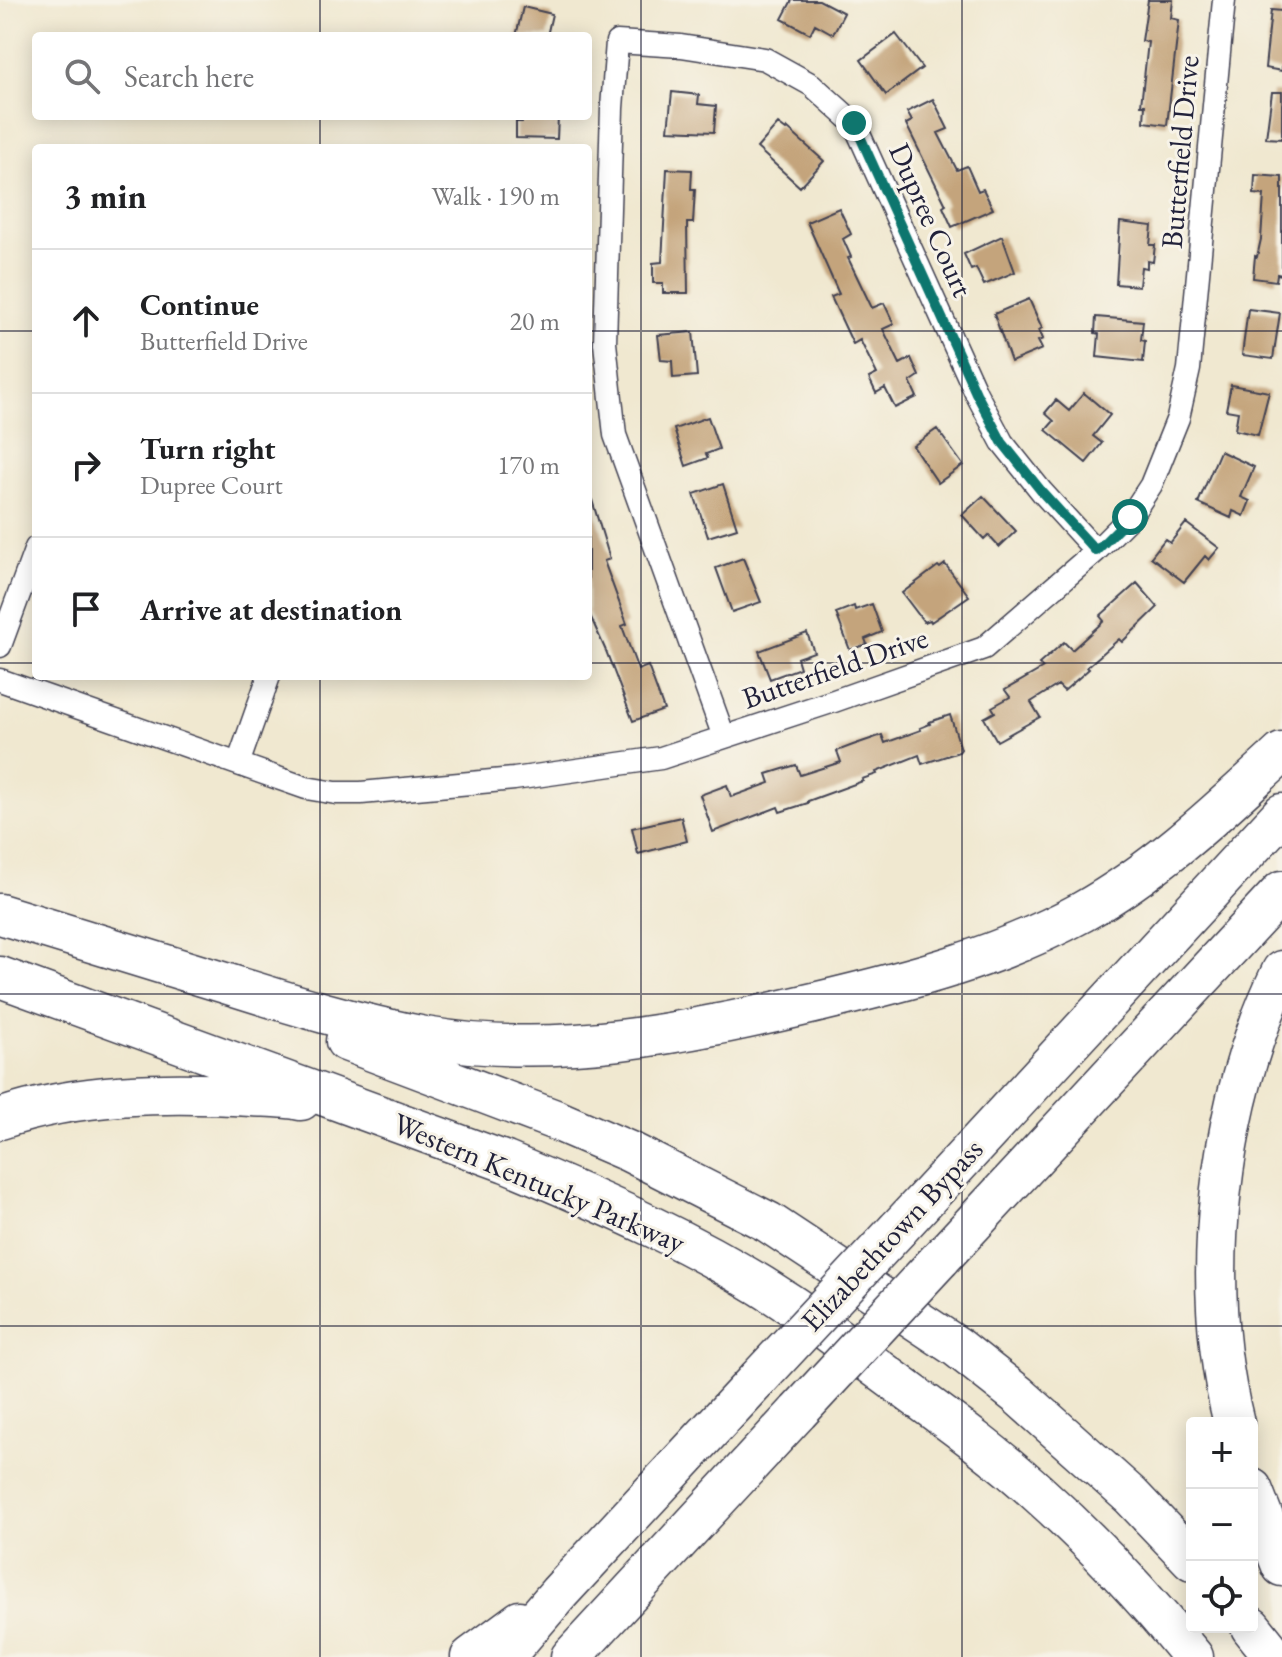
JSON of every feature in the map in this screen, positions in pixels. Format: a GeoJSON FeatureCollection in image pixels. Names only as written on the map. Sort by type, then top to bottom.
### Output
{"type":"FeatureCollection","features":[{"type":"Feature","properties":{"kind":"highway"},"geometry":{"type":"LineString","coordinates":[[0,915],[298,1006],[427,1037],[492,1045],[559,1046],[626,1040],[761,1015],[895,984],[961,965],[1024,941],[1084,911],[1139,875],[1191,834],[1282,753]]}},
{"type":"Feature","properties":{"kind":"highway","name":"Elizabethtown Bypass"},"geometry":{"type":"LineString","coordinates":[[504,1657],[559,1593],[1282,814]]}},
{"type":"Feature","properties":{"kind":"highway","name":"Elizabethtown Bypass"},"geometry":{"type":"LineString","coordinates":[[571,1657],[1282,891]]}},
{"type":"Feature","properties":{"kind":"highway","name":"Western Kentucky Parkway"},"geometry":{"type":"LineString","coordinates":[[0,915],[485,1091],[630,1152],[768,1222],[957,1347],[1018,1395],[1087,1455],[1186,1554]]}},
{"type":"Feature","properties":{"kind":"highway"},"geometry":{"type":"LineString","coordinates":[[1233,1417],[1219,1332],[1216,1263],[1220,1194],[1232,1126],[1249,1058],[1282,971]]}},
{"type":"Feature","properties":{"kind":"highway","name":"Western Kentucky Parkway"},"geometry":{"type":"LineString","coordinates":[[0,977],[445,1139],[578,1192],[648,1226],[787,1302],[977,1441],[1039,1493],[1153,1607],[1193,1657]]}},
{"type":"Feature","properties":{"kind":"highway"},"geometry":{"type":"LineString","coordinates":[[0,1119],[38,1106],[128,1097],[213,1094],[296,1099],[445,1139]]}},
{"type":"Feature","properties":{"kind":"highway"},"geometry":{"type":"LineString","coordinates":[[1258,1504],[1282,1566]]}},
{"type":"Feature","properties":{"kind":"highway"},"geometry":{"type":"LineString","coordinates":[[471,1657],[559,1593]]}},
{"type":"Feature","properties":{"kind":"highway"},"geometry":{"type":"LineString","coordinates":[[1256,1633],[1275,1657]]}},
{"type":"Feature","properties":{"kind":"street","name":"Butterfield Drive"},"geometry":{"type":"LineString","coordinates":[[0,680],[306,788],[361,793],[514,779],[661,758],[984,648],[1096,551],[1130,517],[1151,485],[1178,418],[1189,369],[1224,0]]}},
{"type":"Feature","properties":{"kind":"street","name":"Dupree Court"},"geometry":{"type":"LineString","coordinates":[[724,737],[615,435],[605,343],[617,42],[681,46],[765,59],[812,85],[854,123],[976,393],[1002,442],[1096,551]]}},
{"type":"Feature","properties":{"kind":"street"},"geometry":{"type":"LineString","coordinates":[[0,646],[32,559]]}},
{"type":"Feature","properties":{"kind":"street"},"geometry":{"type":"LineString","coordinates":[[238,764],[268,680]]}},
{"type":"Feature","properties":{"kind":"building"},"geometry":{"type":"Polygon","coordinates":[[[792,0],[819,0],[844,13],[833,34],[815,24],[810,34],[782,19],[792,0]]]}},
{"type":"Feature","properties":{"kind":"building"},"geometry":{"type":"Polygon","coordinates":[[[1148,0],[1173,0],[1171,18],[1179,20],[1167,125],[1144,122],[1145,105],[1141,105],[1148,42],[1142,41],[1148,0]]]}},
{"type":"Feature","properties":{"kind":"building"},"geometry":{"type":"Polygon","coordinates":[[[523,7],[552,14],[548,32],[517,32],[523,7]]]}},
{"type":"Feature","properties":{"kind":"building"},"geometry":{"type":"Polygon","coordinates":[[[1271,10],[1282,11],[1282,71],[1265,68],[1271,10]]]}},
{"type":"Feature","properties":{"kind":"building"},"geometry":{"type":"Polygon","coordinates":[[[896,34],[922,68],[886,95],[861,60],[896,34]]]}},
{"type":"Feature","properties":{"kind":"building"},"geometry":{"type":"Polygon","coordinates":[[[672,92],[699,95],[698,104],[716,106],[714,132],[668,130],[672,92]]]}},
{"type":"Feature","properties":{"kind":"building"},"geometry":{"type":"Polygon","coordinates":[[[1272,92],[1282,92],[1282,139],[1266,138],[1272,92]]]}},
{"type":"Feature","properties":{"kind":"building"},"geometry":{"type":"Polygon","coordinates":[[[933,99],[948,129],[938,133],[957,170],[967,166],[978,191],[983,189],[993,209],[952,227],[943,207],[946,205],[906,124],[912,121],[907,112],[933,99]]]}},
{"type":"Feature","properties":{"kind":"building"},"geometry":{"type":"Polygon","coordinates":[[[558,120],[557,139],[516,138],[516,122],[558,120]]]}},
{"type":"Feature","properties":{"kind":"building"},"geometry":{"type":"Polygon","coordinates":[[[778,124],[787,128],[824,161],[800,187],[757,148],[778,124]]]}},
{"type":"Feature","properties":{"kind":"building"},"geometry":{"type":"Polygon","coordinates":[[[667,169],[692,170],[691,189],[695,189],[693,223],[687,223],[688,293],[663,293],[663,283],[653,283],[653,263],[662,262],[667,169]]]}},
{"type":"Feature","properties":{"kind":"building"},"geometry":{"type":"Polygon","coordinates":[[[1255,175],[1282,177],[1282,275],[1277,274],[1276,281],[1253,278],[1255,256],[1261,239],[1264,195],[1254,194],[1255,175]]]}},
{"type":"Feature","properties":{"kind":"building"},"geometry":{"type":"Polygon","coordinates":[[[839,208],[851,234],[843,239],[851,257],[848,258],[872,308],[884,303],[894,324],[883,329],[900,364],[911,358],[919,376],[910,382],[917,397],[895,408],[885,388],[876,393],[869,378],[877,374],[860,340],[853,344],[831,297],[839,294],[807,222],[839,208]]]}},
{"type":"Feature","properties":{"kind":"building"},"geometry":{"type":"Polygon","coordinates":[[[1120,222],[1152,226],[1150,245],[1155,245],[1153,262],[1147,261],[1147,268],[1141,267],[1139,286],[1116,284],[1120,222]]]}},
{"type":"Feature","properties":{"kind":"building"},"geometry":{"type":"Polygon","coordinates":[[[1002,236],[1015,272],[984,285],[976,268],[971,270],[964,254],[1002,236]]]}},
{"type":"Feature","properties":{"kind":"building"},"geometry":{"type":"Polygon","coordinates":[[[1029,299],[1042,328],[1039,330],[1043,339],[1038,341],[1042,349],[1011,362],[994,314],[1029,299]]]}},
{"type":"Feature","properties":{"kind":"building"},"geometry":{"type":"Polygon","coordinates":[[[1248,309],[1280,313],[1273,359],[1242,355],[1248,309]]]}},
{"type":"Feature","properties":{"kind":"building"},"geometry":{"type":"Polygon","coordinates":[[[1096,317],[1143,321],[1143,362],[1097,357],[1099,334],[1095,333],[1096,317]]]}},
{"type":"Feature","properties":{"kind":"building"},"geometry":{"type":"Polygon","coordinates":[[[693,332],[697,376],[673,378],[672,361],[661,360],[658,335],[693,332]]]}},
{"type":"Feature","properties":{"kind":"building"},"geometry":{"type":"Polygon","coordinates":[[[1231,385],[1269,392],[1258,435],[1235,430],[1238,412],[1226,410],[1231,385]]]}},
{"type":"Feature","properties":{"kind":"building"},"geometry":{"type":"Polygon","coordinates":[[[1084,393],[1110,415],[1093,436],[1102,443],[1086,463],[1046,430],[1054,421],[1045,413],[1056,400],[1069,411],[1084,393]]]}},
{"type":"Feature","properties":{"kind":"building"},"geometry":{"type":"Polygon","coordinates":[[[708,417],[719,449],[706,454],[708,458],[686,466],[674,429],[708,417]]]}},
{"type":"Feature","properties":{"kind":"building"},"geometry":{"type":"Polygon","coordinates":[[[937,429],[963,465],[938,483],[913,446],[937,429]]]}},
{"type":"Feature","properties":{"kind":"building"},"geometry":{"type":"Polygon","coordinates":[[[1220,451],[1254,467],[1241,497],[1250,501],[1244,516],[1233,511],[1231,518],[1198,503],[1220,451]]]}},
{"type":"Feature","properties":{"kind":"building"},"geometry":{"type":"Polygon","coordinates":[[[723,484],[737,528],[708,537],[694,494],[723,484]]]}},
{"type":"Feature","properties":{"kind":"building"},"geometry":{"type":"Polygon","coordinates":[[[983,496],[1016,531],[999,547],[988,535],[984,539],[962,515],[983,496]]]}},
{"type":"Feature","properties":{"kind":"building"},"geometry":{"type":"Polygon","coordinates":[[[592,500],[610,559],[604,561],[627,624],[622,626],[638,670],[648,666],[664,710],[633,721],[592,620],[592,500]]]}},
{"type":"Feature","properties":{"kind":"building"},"geometry":{"type":"Polygon","coordinates":[[[1186,523],[1219,548],[1209,560],[1205,556],[1184,582],[1151,557],[1165,539],[1170,543],[1186,523]]]}},
{"type":"Feature","properties":{"kind":"building"},"geometry":{"type":"Polygon","coordinates":[[[743,558],[761,602],[732,612],[716,568],[743,558]]]}},
{"type":"Feature","properties":{"kind":"building"},"geometry":{"type":"Polygon","coordinates":[[[945,564],[969,596],[931,622],[924,622],[902,593],[945,564]]]}},
{"type":"Feature","properties":{"kind":"building"},"geometry":{"type":"Polygon","coordinates":[[[1137,583],[1158,607],[1122,642],[1119,639],[1087,667],[1089,669],[1064,691],[1058,685],[1031,702],[1040,717],[997,741],[984,718],[995,712],[992,707],[1010,697],[1005,690],[1043,668],[1039,664],[1064,642],[1072,650],[1104,621],[1100,616],[1137,583]]]}},
{"type":"Feature","properties":{"kind":"building"},"geometry":{"type":"Polygon","coordinates":[[[872,604],[882,632],[865,639],[867,644],[850,650],[836,613],[854,606],[855,610],[872,604]]]}},
{"type":"Feature","properties":{"kind":"building"},"geometry":{"type":"Polygon","coordinates":[[[807,633],[814,652],[797,658],[800,668],[770,679],[759,651],[807,633]]]}},
{"type":"Feature","properties":{"kind":"building"},"geometry":{"type":"Polygon","coordinates":[[[950,715],[961,749],[959,752],[922,764],[919,755],[808,803],[780,812],[778,807],[713,832],[700,795],[727,785],[731,797],[770,783],[767,774],[796,765],[800,775],[841,762],[837,751],[882,735],[885,743],[950,715]]]}},
{"type":"Feature","properties":{"kind":"building"},"geometry":{"type":"Polygon","coordinates":[[[681,817],[687,841],[638,854],[632,828],[681,817]]]}},
{"type":"Feature","properties":{"kind":"route"},"geometry":{"type":"LineString","coordinates":[[854,123],[976,393],[1002,442],[1096,551],[1130,517]]}}]}
